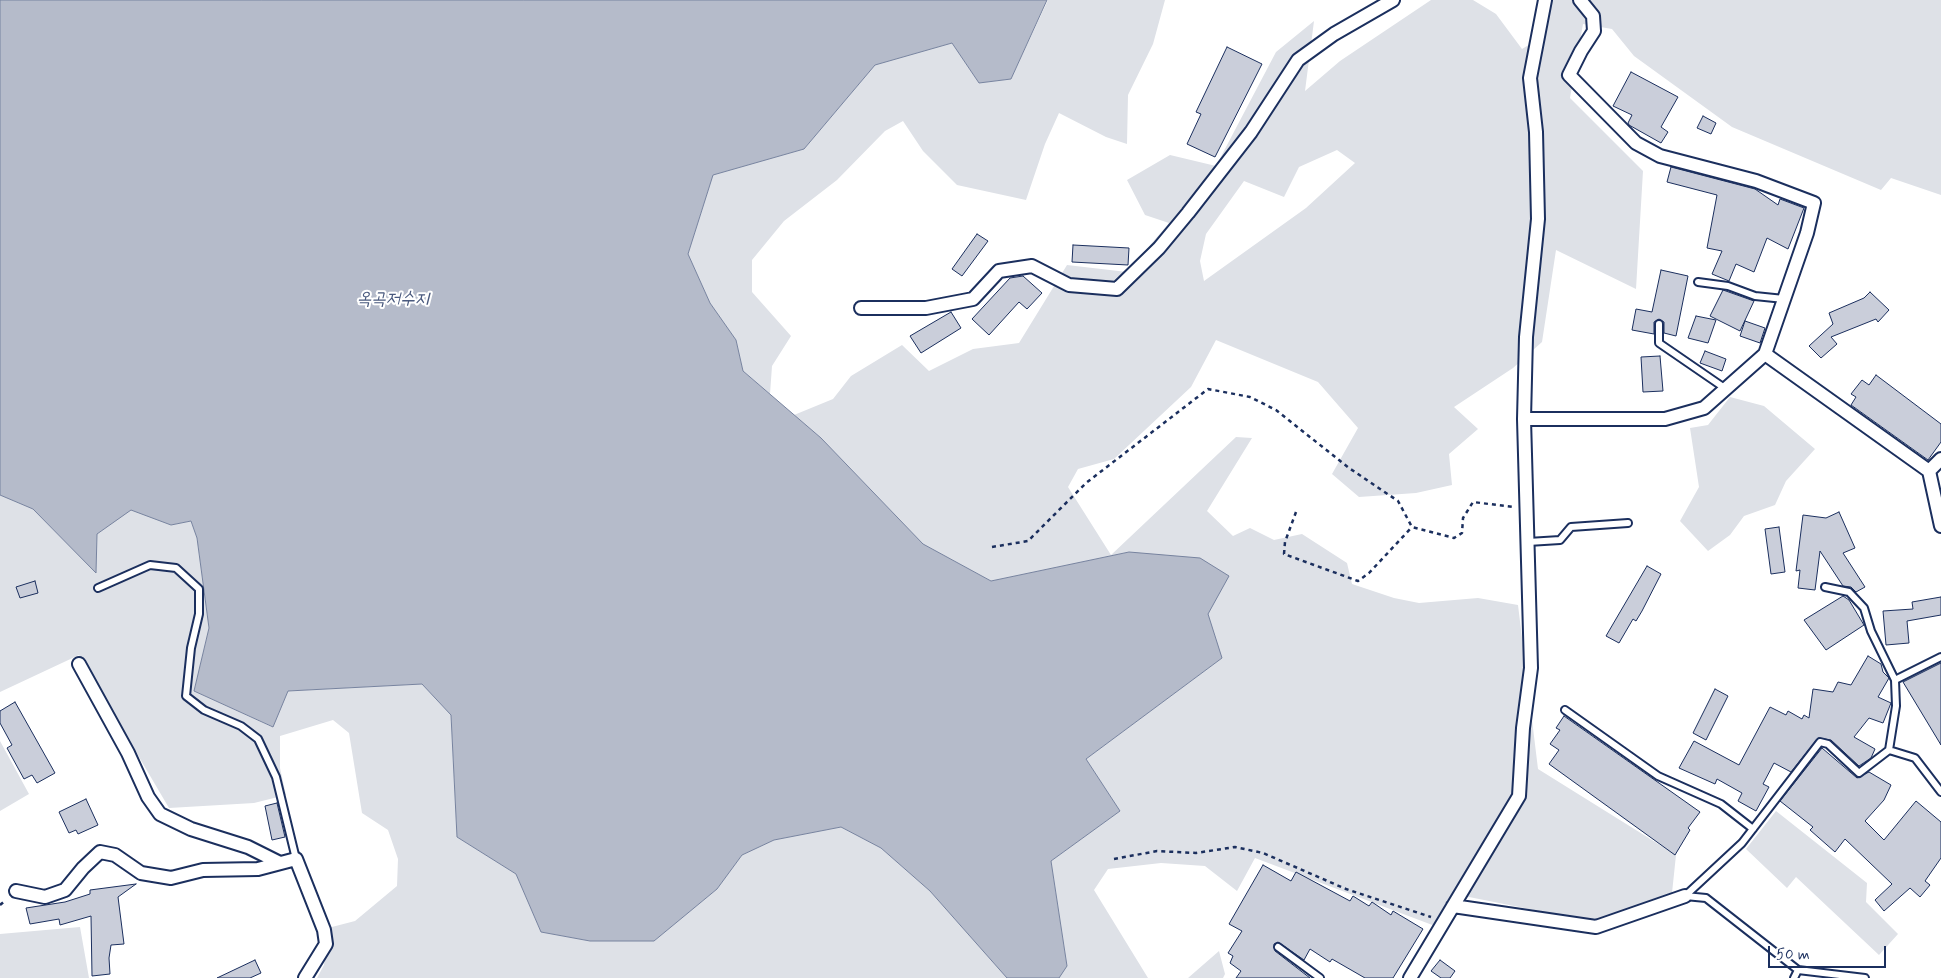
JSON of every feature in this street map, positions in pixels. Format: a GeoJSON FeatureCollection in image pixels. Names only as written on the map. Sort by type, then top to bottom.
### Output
{"type":"FeatureCollection","features":[{"type":"Feature","properties":{"kind":"street"},"geometry":{"type":"LineString","coordinates":[[861,308],[926,308],[973,299],[998,270],[1032,266],[1069,285],[1117,289],[1159,248],[1188,214],[1250,132],[1298,60],[1334,34],[1393,0]]}},
{"type":"Feature","properties":{"kind":"street"},"geometry":{"type":"LineString","coordinates":[[1410,978],[1519,796],[1523,728],[1531,668],[1524,419],[1526,337],[1538,219],[1536,132],[1530,78],[1545,0]]}},
{"type":"Feature","properties":{"kind":"street"},"geometry":{"type":"LineString","coordinates":[[1524,419],[1665,420],[1704,408],[1765,354],[1807,233],[1814,202],[1756,182],[1660,156],[1636,143],[1569,74],[1581,50],[1594,31],[1593,16],[1580,0]]}},
{"type":"Feature","properties":{"kind":"street"},"geometry":{"type":"LineString","coordinates":[[1765,354],[1929,471],[1941,526]]}},
{"type":"Feature","properties":{"kind":"street"},"geometry":{"type":"LineString","coordinates":[[1929,471],[1941,459]]}},
{"type":"Feature","properties":{"kind":"street"},"geometry":{"type":"LineString","coordinates":[[79,664],[128,753],[148,797],[160,814],[192,829],[248,848],[280,863]]}},
{"type":"Feature","properties":{"kind":"street"},"geometry":{"type":"LineString","coordinates":[[16,891],[45,897],[65,890],[83,868],[100,852],[115,855],[141,873],[171,878],[203,870],[258,869],[296,860],[324,930],[326,944],[305,978]]}},
{"type":"Feature","properties":{"kind":"street"},"geometry":{"type":"LineString","coordinates":[[1453,906],[1596,927],[1685,896]]}},
{"type":"Feature","properties":{"kind":"lane"},"geometry":{"type":"LineString","coordinates":[[1698,282],[1728,286],[1755,296],[1784,299]]}},
{"type":"Feature","properties":{"kind":"lane"},"geometry":{"type":"LineString","coordinates":[[1659,324],[1659,343],[1726,389]]}},
{"type":"Feature","properties":{"kind":"lane"},"geometry":{"type":"LineString","coordinates":[[1528,542],[1560,540],[1572,527],[1628,523]]}},
{"type":"Feature","properties":{"kind":"lane"},"geometry":{"type":"LineString","coordinates":[[98,588],[150,565],[176,568],[199,589],[199,614],[191,648],[186,696],[204,710],[241,726],[258,739],[276,777],[296,860]]}},
{"type":"Feature","properties":{"kind":"lane"},"geometry":{"type":"LineString","coordinates":[[1685,896],[1742,843],[1820,742],[1828,744],[1859,773],[1889,750],[1896,706],[1895,680],[1871,631],[1864,608],[1849,592],[1825,587]]}},
{"type":"Feature","properties":{"kind":"lane"},"geometry":{"type":"LineString","coordinates":[[1895,680],[1941,657]]}},
{"type":"Feature","properties":{"kind":"lane"},"geometry":{"type":"LineString","coordinates":[[1565,710],[1658,776],[1721,804],[1753,829]]}},
{"type":"Feature","properties":{"kind":"lane"},"geometry":{"type":"LineString","coordinates":[[1889,750],[1915,758],[1941,792]]}},
{"type":"Feature","properties":{"kind":"lane"},"geometry":{"type":"LineString","coordinates":[[1685,896],[1706,898],[1798,970],[1865,978]]}},
{"type":"Feature","properties":{"kind":"lane"},"geometry":{"type":"LineString","coordinates":[[1278,948],[1320,978]]}},
{"type":"Feature","properties":{"kind":"lane"},"geometry":{"type":"LineString","coordinates":[[1794,978],[1798,970]]}},
{"type":"Feature","properties":{"kind":"path"},"geometry":{"type":"LineString","coordinates":[[992,547],[1028,541],[1086,483],[1208,389],[1250,397],[1276,410],[1349,468],[1398,501],[1412,528],[1454,538],[1462,533],[1463,518],[1473,502],[1491,502],[1527,509]]}},
{"type":"Feature","properties":{"kind":"path"},"geometry":{"type":"LineString","coordinates":[[1296,512],[1285,542],[1284,554],[1358,581],[1369,573],[1412,528]]}},
{"type":"Feature","properties":{"kind":"path"},"geometry":{"type":"LineString","coordinates":[[1114,859],[1157,851],[1196,854],[1235,847],[1263,853],[1346,889],[1444,921]]}},
{"type":"Feature","properties":{"kind":"shaded area"},"geometry":{"type":"Polygon","coordinates":[[[1048,0],[1165,0],[1153,44],[1128,95],[1127,144],[1106,137],[1059,113],[1045,144],[1026,200],[957,185],[923,151],[903,121],[885,131],[837,180],[784,221],[752,260],[752,292],[791,336],[772,366],[770,394],[743,371],[736,340],[710,303],[688,254],[713,175],[804,149],[875,65],[952,43],[979,83],[1011,79],[1048,0]]]}},
{"type":"Feature","properties":{"kind":"shaded area"},"geometry":{"type":"Polygon","coordinates":[[[1431,0],[1473,0],[1496,14],[1522,49],[1532,43],[1538,0],[1941,0],[1941,195],[1891,178],[1881,190],[1732,127],[1634,56],[1612,29],[1583,24],[1570,98],[1643,171],[1636,289],[1556,250],[1542,342],[1513,368],[1454,407],[1478,429],[1449,454],[1452,485],[1416,493],[1359,497],[1332,474],[1358,428],[1318,382],[1216,340],[1191,387],[1114,459],[1078,469],[1068,487],[1111,555],[1236,437],[1252,438],[1207,511],[1233,536],[1250,528],[1274,540],[1302,534],[1347,563],[1352,584],[1394,598],[1419,603],[1478,598],[1518,605],[1538,769],[1676,855],[1672,893],[1594,922],[1454,894],[1435,926],[1255,858],[1237,891],[1205,866],[1161,863],[1108,869],[1094,890],[1148,978],[1059,978],[1067,966],[1051,861],[1120,811],[1086,759],[1222,658],[1129,552],[991,581],[923,544],[821,438],[794,415],[833,399],[851,376],[902,345],[929,371],[973,349],[1019,343],[1067,265],[1127,272],[1169,223],[1145,215],[1127,180],[1170,155],[1216,166],[1276,52],[1314,21],[1305,91],[1340,61],[1431,0]],[[1337,150],[1299,167],[1284,197],[1244,181],[1206,234],[1200,261],[1204,281],[1306,208],[1355,163],[1337,150]]]}},
{"type":"Feature","properties":{"kind":"shaded area"},"geometry":{"type":"Polygon","coordinates":[[[1730,397],[1764,406],[1815,449],[1786,481],[1775,505],[1744,516],[1730,535],[1708,551],[1680,521],[1699,487],[1690,428],[1708,425],[1730,397]]]}},
{"type":"Feature","properties":{"kind":"shaded area"},"geometry":{"type":"Polygon","coordinates":[[[0,495],[33,509],[96,572],[97,534],[131,509],[171,525],[191,521],[197,538],[209,628],[194,691],[272,727],[288,691],[422,684],[451,715],[457,837],[516,874],[541,932],[590,941],[654,941],[717,889],[742,855],[774,840],[841,827],[881,848],[930,891],[1007,978],[317,978],[324,965],[328,928],[355,921],[397,886],[398,859],[388,830],[362,813],[349,733],[333,720],[280,736],[280,768],[286,795],[254,803],[169,808],[79,655],[0,692],[0,495]]]}},
{"type":"Feature","properties":{"kind":"shaded area"},"geometry":{"type":"Polygon","coordinates":[[[0,741],[29,794],[0,811],[0,741]]]}},
{"type":"Feature","properties":{"kind":"shaded area"},"geometry":{"type":"Polygon","coordinates":[[[1776,811],[1867,883],[1866,902],[1898,934],[1879,955],[1796,877],[1787,888],[1746,849],[1776,811]]]}},
{"type":"Feature","properties":{"kind":"shaded area"},"geometry":{"type":"Polygon","coordinates":[[[80,927],[89,978],[0,978],[0,934],[80,927]]]}},
{"type":"Feature","properties":{"kind":"shaded area"},"geometry":{"type":"Polygon","coordinates":[[[1219,951],[1225,974],[1223,978],[1188,978],[1219,951]]]}},
{"type":"Feature","properties":{"kind":"water","name":"옥곡저수지"},"geometry":{"type":"Polygon","coordinates":[[[0,0],[1047,0],[1011,79],[979,83],[952,43],[875,65],[804,149],[713,175],[688,254],[710,303],[736,340],[743,371],[821,438],[923,544],[991,581],[1129,552],[1200,558],[1229,576],[1208,614],[1222,658],[1086,759],[1120,811],[1051,861],[1067,966],[1059,978],[1007,978],[930,891],[881,848],[841,827],[774,840],[742,855],[717,889],[654,941],[590,941],[541,932],[516,874],[457,837],[451,715],[422,684],[288,691],[273,727],[194,691],[209,628],[197,538],[191,521],[171,525],[131,510],[97,534],[96,573],[33,509],[0,495],[0,0]]]}},
{"type":"Feature","properties":{"kind":"building"},"geometry":{"type":"Polygon","coordinates":[[[1227,47],[1262,64],[1215,157],[1187,144],[1201,114],[1196,112],[1227,47]]]}},
{"type":"Feature","properties":{"kind":"building"},"geometry":{"type":"Polygon","coordinates":[[[1631,72],[1678,97],[1661,127],[1668,132],[1661,143],[1629,125],[1628,123],[1632,115],[1613,106],[1631,72]]]}},
{"type":"Feature","properties":{"kind":"building"},"geometry":{"type":"Polygon","coordinates":[[[1703,116],[1716,123],[1711,134],[1697,128],[1703,116]]]}},
{"type":"Feature","properties":{"kind":"building"},"geometry":{"type":"Polygon","coordinates":[[[1671,167],[1755,189],[1778,205],[1780,199],[1804,208],[1788,249],[1767,238],[1754,272],[1736,264],[1729,281],[1712,274],[1722,251],[1707,248],[1717,195],[1667,182],[1671,167]]]}},
{"type":"Feature","properties":{"kind":"building"},"geometry":{"type":"Polygon","coordinates":[[[977,234],[988,241],[962,276],[952,269],[977,234]]]}},
{"type":"Feature","properties":{"kind":"building"},"geometry":{"type":"Polygon","coordinates":[[[1073,245],[1129,248],[1128,265],[1072,262],[1073,245]]]}},
{"type":"Feature","properties":{"kind":"building"},"geometry":{"type":"Polygon","coordinates":[[[1661,270],[1688,276],[1676,336],[1664,333],[1664,322],[1659,319],[1654,322],[1654,334],[1632,330],[1636,309],[1652,312],[1661,270]]]}},
{"type":"Feature","properties":{"kind":"building"},"geometry":{"type":"Polygon","coordinates":[[[1023,276],[1042,293],[1027,309],[1019,302],[989,335],[972,319],[1010,278],[1023,276]]]}},
{"type":"Feature","properties":{"kind":"building"},"geometry":{"type":"Polygon","coordinates":[[[1723,290],[1754,301],[1740,331],[1710,316],[1723,290]]]}},
{"type":"Feature","properties":{"kind":"building"},"geometry":{"type":"Polygon","coordinates":[[[1870,292],[1889,310],[1878,322],[1876,319],[1831,337],[1837,344],[1821,358],[1809,346],[1833,324],[1829,313],[1864,298],[1870,292]]]}},
{"type":"Feature","properties":{"kind":"building"},"geometry":{"type":"Polygon","coordinates":[[[951,312],[961,328],[921,353],[910,336],[951,312]]]}},
{"type":"Feature","properties":{"kind":"building"},"geometry":{"type":"Polygon","coordinates":[[[1696,316],[1716,320],[1708,343],[1688,338],[1696,316]]]}},
{"type":"Feature","properties":{"kind":"building"},"geometry":{"type":"Polygon","coordinates":[[[1745,321],[1765,328],[1760,343],[1740,336],[1745,321]]]}},
{"type":"Feature","properties":{"kind":"building"},"geometry":{"type":"Polygon","coordinates":[[[1705,351],[1726,359],[1722,371],[1700,363],[1705,351]]]}},
{"type":"Feature","properties":{"kind":"building"},"geometry":{"type":"Polygon","coordinates":[[[1660,356],[1663,391],[1643,392],[1641,357],[1660,356]]]}},
{"type":"Feature","properties":{"kind":"building"},"geometry":{"type":"Polygon","coordinates":[[[1876,375],[1941,424],[1941,442],[1928,460],[1851,405],[1856,397],[1851,394],[1862,380],[1869,385],[1876,375]]]}},
{"type":"Feature","properties":{"kind":"building"},"geometry":{"type":"Polygon","coordinates":[[[1839,512],[1855,548],[1843,553],[1865,587],[1856,592],[1851,587],[1843,586],[1820,551],[1815,590],[1798,588],[1800,570],[1796,571],[1803,515],[1826,518],[1839,512]]]}},
{"type":"Feature","properties":{"kind":"building"},"geometry":{"type":"Polygon","coordinates":[[[1779,527],[1785,572],[1771,574],[1765,529],[1779,527]]]}},
{"type":"Feature","properties":{"kind":"building"},"geometry":{"type":"Polygon","coordinates":[[[1647,566],[1661,574],[1636,621],[1633,619],[1619,643],[1606,636],[1647,566]]]}},
{"type":"Feature","properties":{"kind":"building"},"geometry":{"type":"Polygon","coordinates":[[[35,581],[38,593],[20,598],[16,587],[35,581]]]}},
{"type":"Feature","properties":{"kind":"building"},"geometry":{"type":"Polygon","coordinates":[[[1843,596],[1849,600],[1864,625],[1826,650],[1804,620],[1843,596]]]}},
{"type":"Feature","properties":{"kind":"building"},"geometry":{"type":"Polygon","coordinates":[[[1941,597],[1941,615],[1907,621],[1909,643],[1886,645],[1883,611],[1913,609],[1912,602],[1941,597]]]}},
{"type":"Feature","properties":{"kind":"building"},"geometry":{"type":"Polygon","coordinates":[[[1868,656],[1881,664],[1883,672],[1889,678],[1878,697],[1891,703],[1883,723],[1869,718],[1854,737],[1875,749],[1871,758],[1859,766],[1831,740],[1818,738],[1791,772],[1774,763],[1763,784],[1769,787],[1756,811],[1738,801],[1742,793],[1717,779],[1715,784],[1679,768],[1694,741],[1739,765],[1770,707],[1786,715],[1788,711],[1802,719],[1804,715],[1809,718],[1813,689],[1833,692],[1838,682],[1851,685],[1868,656]]]}},
{"type":"Feature","properties":{"kind":"building"},"geometry":{"type":"Polygon","coordinates":[[[1941,663],[1941,745],[1903,682],[1941,663]]]}},
{"type":"Feature","properties":{"kind":"building"},"geometry":{"type":"Polygon","coordinates":[[[1715,689],[1728,696],[1706,740],[1693,733],[1715,689]]]}},
{"type":"Feature","properties":{"kind":"building"},"geometry":{"type":"Polygon","coordinates":[[[15,702],[55,773],[37,783],[32,775],[24,779],[7,748],[12,745],[0,723],[0,711],[15,702]]]}},
{"type":"Feature","properties":{"kind":"building"},"geometry":{"type":"Polygon","coordinates":[[[1564,716],[1700,812],[1688,828],[1690,830],[1675,855],[1549,764],[1559,750],[1550,744],[1560,730],[1556,728],[1564,716]]]}},
{"type":"Feature","properties":{"kind":"building"},"geometry":{"type":"Polygon","coordinates":[[[1822,748],[1857,778],[1869,772],[1891,785],[1884,800],[1865,821],[1884,840],[1916,801],[1941,822],[1941,858],[1925,881],[1930,885],[1920,897],[1910,888],[1884,911],[1875,900],[1892,884],[1845,839],[1835,852],[1810,830],[1813,827],[1780,801],[1822,748]]]}},
{"type":"Feature","properties":{"kind":"building"},"geometry":{"type":"Polygon","coordinates":[[[86,799],[98,825],[78,834],[76,830],[69,833],[59,812],[86,799]]]}},
{"type":"Feature","properties":{"kind":"building"},"geometry":{"type":"Polygon","coordinates":[[[277,803],[285,837],[272,840],[265,806],[277,803]]]}},
{"type":"Feature","properties":{"kind":"building"},"geometry":{"type":"Polygon","coordinates":[[[1263,865],[1291,881],[1296,872],[1350,901],[1353,896],[1369,906],[1372,902],[1391,915],[1393,911],[1423,929],[1393,978],[1365,978],[1332,959],[1330,962],[1310,949],[1304,960],[1278,942],[1274,944],[1275,951],[1310,978],[1236,978],[1241,971],[1230,963],[1233,956],[1228,953],[1242,931],[1229,924],[1263,865]]]}},
{"type":"Feature","properties":{"kind":"building"},"geometry":{"type":"Polygon","coordinates":[[[136,884],[118,897],[124,944],[111,945],[109,958],[110,974],[92,976],[91,916],[60,925],[59,919],[30,924],[26,908],[65,902],[90,894],[90,890],[136,884]]]}},
{"type":"Feature","properties":{"kind":"building"},"geometry":{"type":"Polygon","coordinates":[[[255,960],[261,973],[250,978],[217,978],[255,960]]]}},
{"type":"Feature","properties":{"kind":"building"},"geometry":{"type":"Polygon","coordinates":[[[1440,960],[1455,971],[1450,978],[1441,978],[1431,971],[1440,960]]]}}]}
